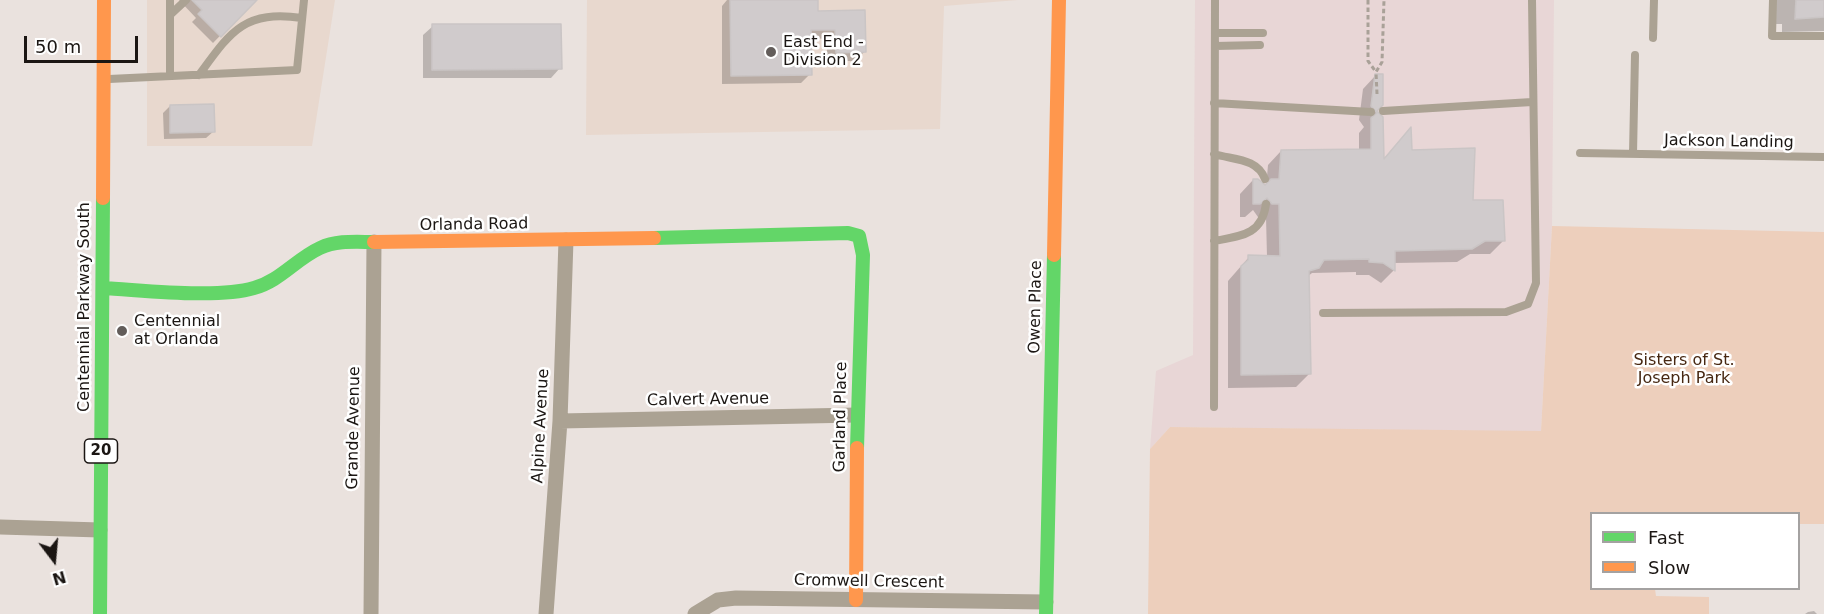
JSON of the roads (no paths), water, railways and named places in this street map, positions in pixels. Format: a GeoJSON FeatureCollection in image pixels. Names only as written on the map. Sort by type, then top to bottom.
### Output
{"type":"FeatureCollection","features":[{"type":"Feature","properties":{"kind":"street","name":"Centennial Parkway South"},"geometry":{"type":"LineString","coordinates":[[100,614],[104,0]]}},
{"type":"Feature","properties":{"kind":"street","name":"Owen Place"},"geometry":{"type":"LineString","coordinates":[[1046,608],[1059,0]]}},
{"type":"Feature","properties":{"kind":"street","name":"Orlanda Road"},"geometry":{"type":"LineString","coordinates":[[103,288],[207,292],[251,289],[269,283],[320,248],[342,242],[566,240],[835,233],[859,237]]}},
{"type":"Feature","properties":{"kind":"street","name":"Garland Place"},"geometry":{"type":"LineString","coordinates":[[856,600],[857,415],[863,255],[859,237]]}},
{"type":"Feature","properties":{"kind":"street","name":"Alpine Avenue"},"geometry":{"type":"LineString","coordinates":[[546,614],[560,421],[566,240]]}},
{"type":"Feature","properties":{"kind":"street","name":"Grande Avenue"},"geometry":{"type":"LineString","coordinates":[[370,614],[374,242]]}},
{"type":"Feature","properties":{"kind":"street","name":"Calvert Avenue"},"geometry":{"type":"LineString","coordinates":[[560,421],[857,415]]}},
{"type":"Feature","properties":{"kind":"street"},"geometry":{"type":"LineString","coordinates":[[0,527],[100,530]]}},
{"type":"Feature","properties":{"kind":"street","name":"Cromwell Crescent"},"geometry":{"type":"LineString","coordinates":[[695,614],[718,600],[856,600],[1046,608]]}},
{"type":"Feature","properties":{"kind":"lane"},"geometry":{"type":"LineString","coordinates":[[170,0],[170,76]]}},
{"type":"Feature","properties":{"kind":"lane"},"geometry":{"type":"LineString","coordinates":[[171,14],[186,0]]}},
{"type":"Feature","properties":{"kind":"lane"},"geometry":{"type":"LineString","coordinates":[[103,79],[297,70],[304,0]]}},
{"type":"Feature","properties":{"kind":"lane"},"geometry":{"type":"LineString","coordinates":[[1214,407],[1215,0]]}},
{"type":"Feature","properties":{"kind":"lane"},"geometry":{"type":"LineString","coordinates":[[1323,313],[1506,312],[1528,304],[1536,283],[1532,0]]}},
{"type":"Feature","properties":{"kind":"lane"},"geometry":{"type":"LineString","coordinates":[[1653,38],[1654,0]]}},
{"type":"Feature","properties":{"kind":"lane"},"geometry":{"type":"LineString","coordinates":[[1773,0],[1773,36],[1824,36]]}},
{"type":"Feature","properties":{"kind":"lane"},"geometry":{"type":"LineString","coordinates":[[199,75],[229,38],[252,19],[262,16],[302,18]]}},
{"type":"Feature","properties":{"kind":"lane"},"geometry":{"type":"LineString","coordinates":[[1215,33],[1263,33]]}},
{"type":"Feature","properties":{"kind":"lane"},"geometry":{"type":"LineString","coordinates":[[1215,46],[1260,45]]}},
{"type":"Feature","properties":{"kind":"lane"},"geometry":{"type":"LineString","coordinates":[[1632,153],[1635,55]]}},
{"type":"Feature","properties":{"kind":"lane"},"geometry":{"type":"LineString","coordinates":[[1383,111],[1532,102]]}},
{"type":"Feature","properties":{"kind":"lane"},"geometry":{"type":"LineString","coordinates":[[1214,104],[1371,112]]}},
{"type":"Feature","properties":{"kind":"lane","name":"Jackson Landing"},"geometry":{"type":"LineString","coordinates":[[1580,153],[1824,157]]}},
{"type":"Feature","properties":{"kind":"lane"},"geometry":{"type":"LineString","coordinates":[[1214,154],[1247,161],[1262,170],[1265,179]]}},
{"type":"Feature","properties":{"kind":"lane"},"geometry":{"type":"LineString","coordinates":[[1214,242],[1244,236],[1258,226],[1264,217],[1266,204]]}},
{"type":"Feature","properties":{"kind":"place","name":"East End - Division 2"},"geometry":{"type":"Point","coordinates":[771,52]}},
{"type":"Feature","properties":{"kind":"place","name":"Centennial at Orlanda"},"geometry":{"type":"Point","coordinates":[122,331]}},
{"type":"Feature","properties":{"kind":"park label","name":"Sisters of St. Joseph Park"},"geometry":{"type":"Point","coordinates":[1684,370]}}]}
